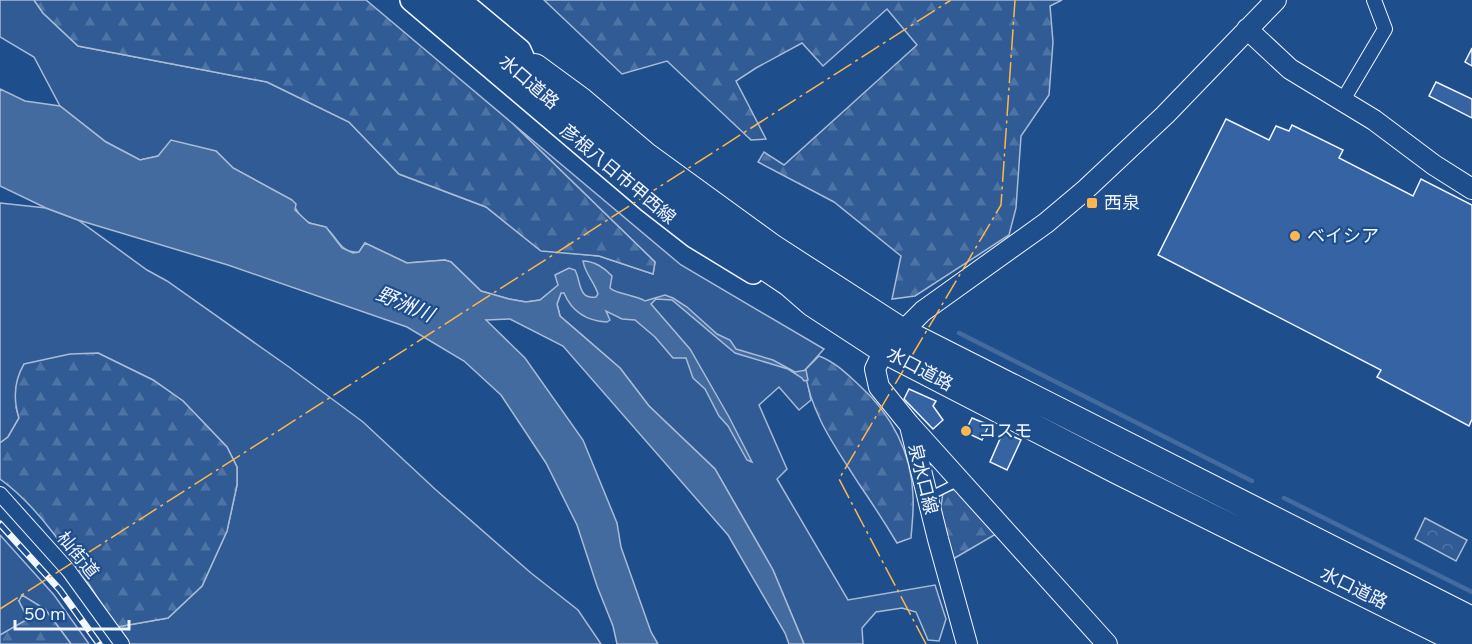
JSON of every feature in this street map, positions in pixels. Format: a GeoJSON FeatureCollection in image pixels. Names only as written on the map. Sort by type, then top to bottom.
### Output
{"type":"FeatureCollection","features":[{"type":"Feature","properties":{"kind":"highway","name":"水口道路"},"geometry":{"type":"LineString","coordinates":[[435,0],[592,136],[713,232],[789,283],[812,303],[884,350],[1118,471],[1466,644]]}},
{"type":"Feature","properties":{"kind":"highway","name":"水口道路"},"geometry":{"type":"LineString","coordinates":[[449,0],[580,100],[672,175],[773,248],[903,333],[1472,620]]}},
{"type":"Feature","properties":{"kind":"main road","name":"彦根八日市甲西線"},"geometry":{"type":"LineString","coordinates":[[411,0],[694,237],[785,292],[812,303]]}},
{"type":"Feature","properties":{"kind":"main road"},"geometry":{"type":"LineString","coordinates":[[460,0],[520,50],[524,59]]}},
{"type":"Feature","properties":{"kind":"street"},"geometry":{"type":"LineString","coordinates":[[884,350],[923,311],[1046,223],[1084,191],[1165,115],[1276,0]]}},
{"type":"Feature","properties":{"kind":"street"},"geometry":{"type":"LineString","coordinates":[[1343,100],[1385,29],[1374,0]]}},
{"type":"Feature","properties":{"kind":"street"},"geometry":{"type":"LineString","coordinates":[[1247,29],[1290,69],[1343,100],[1434,165],[1472,189]]}},
{"type":"Feature","properties":{"kind":"street","name":"泉水口線"},"geometry":{"type":"LineString","coordinates":[[884,350],[875,369],[879,387],[909,424],[967,644]]}},
{"type":"Feature","properties":{"kind":"street"},"geometry":{"type":"LineString","coordinates":[[909,424],[1107,644]]}},
{"type":"Feature","properties":{"kind":"street","name":"杣街道"},"geometry":{"type":"LineString","coordinates":[[0,494],[69,571],[122,644]]}},
{"type":"Feature","properties":{"kind":"lane"},"geometry":{"type":"LineString","coordinates":[[929,504],[960,481]]}},
{"type":"Feature","properties":{"kind":"green space"},"geometry":{"type":"Polygon","coordinates":[[[0,0],[34,0],[43,13],[78,46],[267,82],[349,122],[399,174],[486,207],[540,250],[599,256],[653,274],[655,262],[512,123],[681,265],[824,349],[805,370],[811,400],[799,410],[779,387],[759,405],[787,469],[777,479],[848,600],[935,585],[946,619],[939,641],[928,640],[916,612],[902,608],[876,612],[862,628],[863,644],[804,644],[773,570],[715,469],[649,406],[620,368],[560,316],[557,304],[561,293],[559,285],[540,300],[526,302],[481,291],[451,262],[445,260],[407,263],[365,243],[359,252],[353,252],[343,248],[326,228],[309,223],[302,218],[292,200],[233,168],[216,151],[158,156],[140,160],[106,142],[60,106],[34,57],[0,37],[0,0]]]}},
{"type":"Feature","properties":{"kind":"green space"},"geometry":{"type":"Polygon","coordinates":[[[34,0],[366,0],[512,123],[655,262],[653,274],[599,256],[541,251],[486,207],[399,174],[349,122],[267,82],[78,46],[43,13],[34,0]]]}},
{"type":"Feature","properties":{"kind":"green space"},"geometry":{"type":"Polygon","coordinates":[[[544,0],[1062,0],[1050,6],[1053,42],[1049,95],[1021,136],[1016,208],[1009,235],[915,296],[892,299],[901,256],[834,202],[758,162],[764,152],[784,165],[917,45],[887,9],[823,66],[802,43],[736,81],[766,139],[751,140],[667,61],[622,74],[544,0]]]}},
{"type":"Feature","properties":{"kind":"green space"},"geometry":{"type":"Polygon","coordinates":[[[0,203],[46,208],[78,220],[289,367],[363,422],[436,490],[531,573],[578,610],[601,644],[128,644],[117,627],[168,618],[202,586],[227,531],[237,485],[237,467],[227,447],[183,401],[153,380],[98,353],[16,407],[19,418],[8,437],[0,443],[0,203]]]}},
{"type":"Feature","properties":{"kind":"green space"},"geometry":{"type":"Polygon","coordinates":[[[98,353],[153,380],[183,401],[227,447],[237,467],[237,485],[227,531],[202,586],[168,618],[117,627],[64,548],[34,509],[0,479],[0,443],[8,437],[19,418],[15,390],[24,364],[70,354],[98,353]]]}},
{"type":"Feature","properties":{"kind":"green space"},"geometry":{"type":"Polygon","coordinates":[[[819,356],[840,368],[871,397],[898,435],[912,480],[911,538],[897,543],[825,430],[812,401],[805,370],[819,356]]]}},
{"type":"Feature","properties":{"kind":"green space"},"geometry":{"type":"Polygon","coordinates":[[[961,488],[996,534],[953,559],[940,515],[943,492],[961,488]]]}},
{"type":"Feature","properties":{"kind":"green space"},"geometry":{"type":"Polygon","coordinates":[[[1425,518],[1467,540],[1456,561],[1415,539],[1425,518]]]}},
{"type":"Feature","properties":{"kind":"green space"},"geometry":{"type":"Polygon","coordinates":[[[0,535],[54,595],[89,644],[71,644],[45,609],[19,601],[28,619],[0,635],[0,535]]]}},
{"type":"Feature","properties":{"kind":"green space"},"geometry":{"type":"Polygon","coordinates":[[[22,595],[45,609],[71,644],[0,644],[0,635],[28,619],[19,601],[22,595]]]}},
{"type":"Feature","properties":{"kind":"water","name":"野洲川"},"geometry":{"type":"Polygon","coordinates":[[[0,89],[25,101],[60,106],[106,142],[140,160],[158,156],[171,140],[216,151],[233,168],[292,200],[296,204],[295,210],[309,223],[326,227],[342,248],[353,253],[359,252],[365,243],[407,263],[445,260],[451,262],[481,291],[526,302],[540,300],[558,285],[555,275],[569,268],[575,270],[583,293],[586,296],[596,297],[598,294],[583,261],[591,262],[612,276],[610,288],[613,290],[645,301],[665,295],[673,298],[687,307],[717,334],[730,340],[736,349],[773,360],[795,372],[806,370],[808,380],[804,381],[788,369],[735,353],[672,300],[656,299],[651,304],[690,349],[752,462],[747,460],[705,389],[693,378],[686,358],[673,358],[655,337],[635,320],[622,319],[606,311],[610,320],[607,322],[593,320],[576,310],[564,293],[561,293],[557,304],[560,316],[620,368],[649,406],[715,469],[773,570],[804,644],[789,644],[785,633],[728,535],[563,346],[510,319],[486,320],[525,358],[583,440],[617,523],[621,547],[651,632],[658,644],[617,644],[613,626],[577,525],[546,463],[501,395],[464,361],[407,327],[228,265],[78,220],[0,186],[0,89]]]}},
{"type":"Feature","properties":{"kind":"building"},"geometry":{"type":"Polygon","coordinates":[[[1472,48],[1472,66],[1465,62],[1472,48]]]}},
{"type":"Feature","properties":{"kind":"building"},"geometry":{"type":"Polygon","coordinates":[[[1436,82],[1472,99],[1472,118],[1429,96],[1436,82]]]}},
{"type":"Feature","properties":{"kind":"building"},"geometry":{"type":"Polygon","coordinates":[[[1226,119],[1269,140],[1276,126],[1289,131],[1292,125],[1343,150],[1339,158],[1413,196],[1421,179],[1472,205],[1472,419],[1469,426],[1377,377],[1381,370],[1158,255],[1226,119]]]}},
{"type":"Feature","properties":{"kind":"building"},"geometry":{"type":"Polygon","coordinates":[[[909,389],[936,401],[933,406],[943,420],[933,429],[904,399],[909,389]]]}},
{"type":"Feature","properties":{"kind":"building"},"geometry":{"type":"Polygon","coordinates":[[[972,418],[989,425],[982,440],[965,432],[972,418]]]}},
{"type":"Feature","properties":{"kind":"building"},"geometry":{"type":"Polygon","coordinates":[[[1003,432],[1021,440],[1007,470],[990,462],[1003,432]]]}},
{"type":"Feature","properties":{"kind":"waterway"},"geometry":{"type":"LineString","coordinates":[[959,333],[1252,481]]}},
{"type":"Feature","properties":{"kind":"waterway"},"geometry":{"type":"LineString","coordinates":[[1284,498],[1472,592]]}},
{"type":"Feature","properties":{"kind":"railway"},"geometry":{"type":"LineString","coordinates":[[0,524],[60,590],[99,644]]}},
{"type":"Feature","properties":{"kind":"power"},"geometry":{"type":"LineString","coordinates":[[0,609],[951,0]]}},
{"type":"Feature","properties":{"kind":"power"},"geometry":{"type":"LineString","coordinates":[[926,644],[839,479],[1001,205],[1015,0]]}},
{"type":"Feature","properties":{"kind":"place","name":"西泉"},"geometry":{"type":"Point","coordinates":[1092,203]}},
{"type":"Feature","properties":{"kind":"place","name":"ベイシア"},"geometry":{"type":"Point","coordinates":[1295,236]}},
{"type":"Feature","properties":{"kind":"place","name":"コスモ"},"geometry":{"type":"Point","coordinates":[966,431]}}]}
